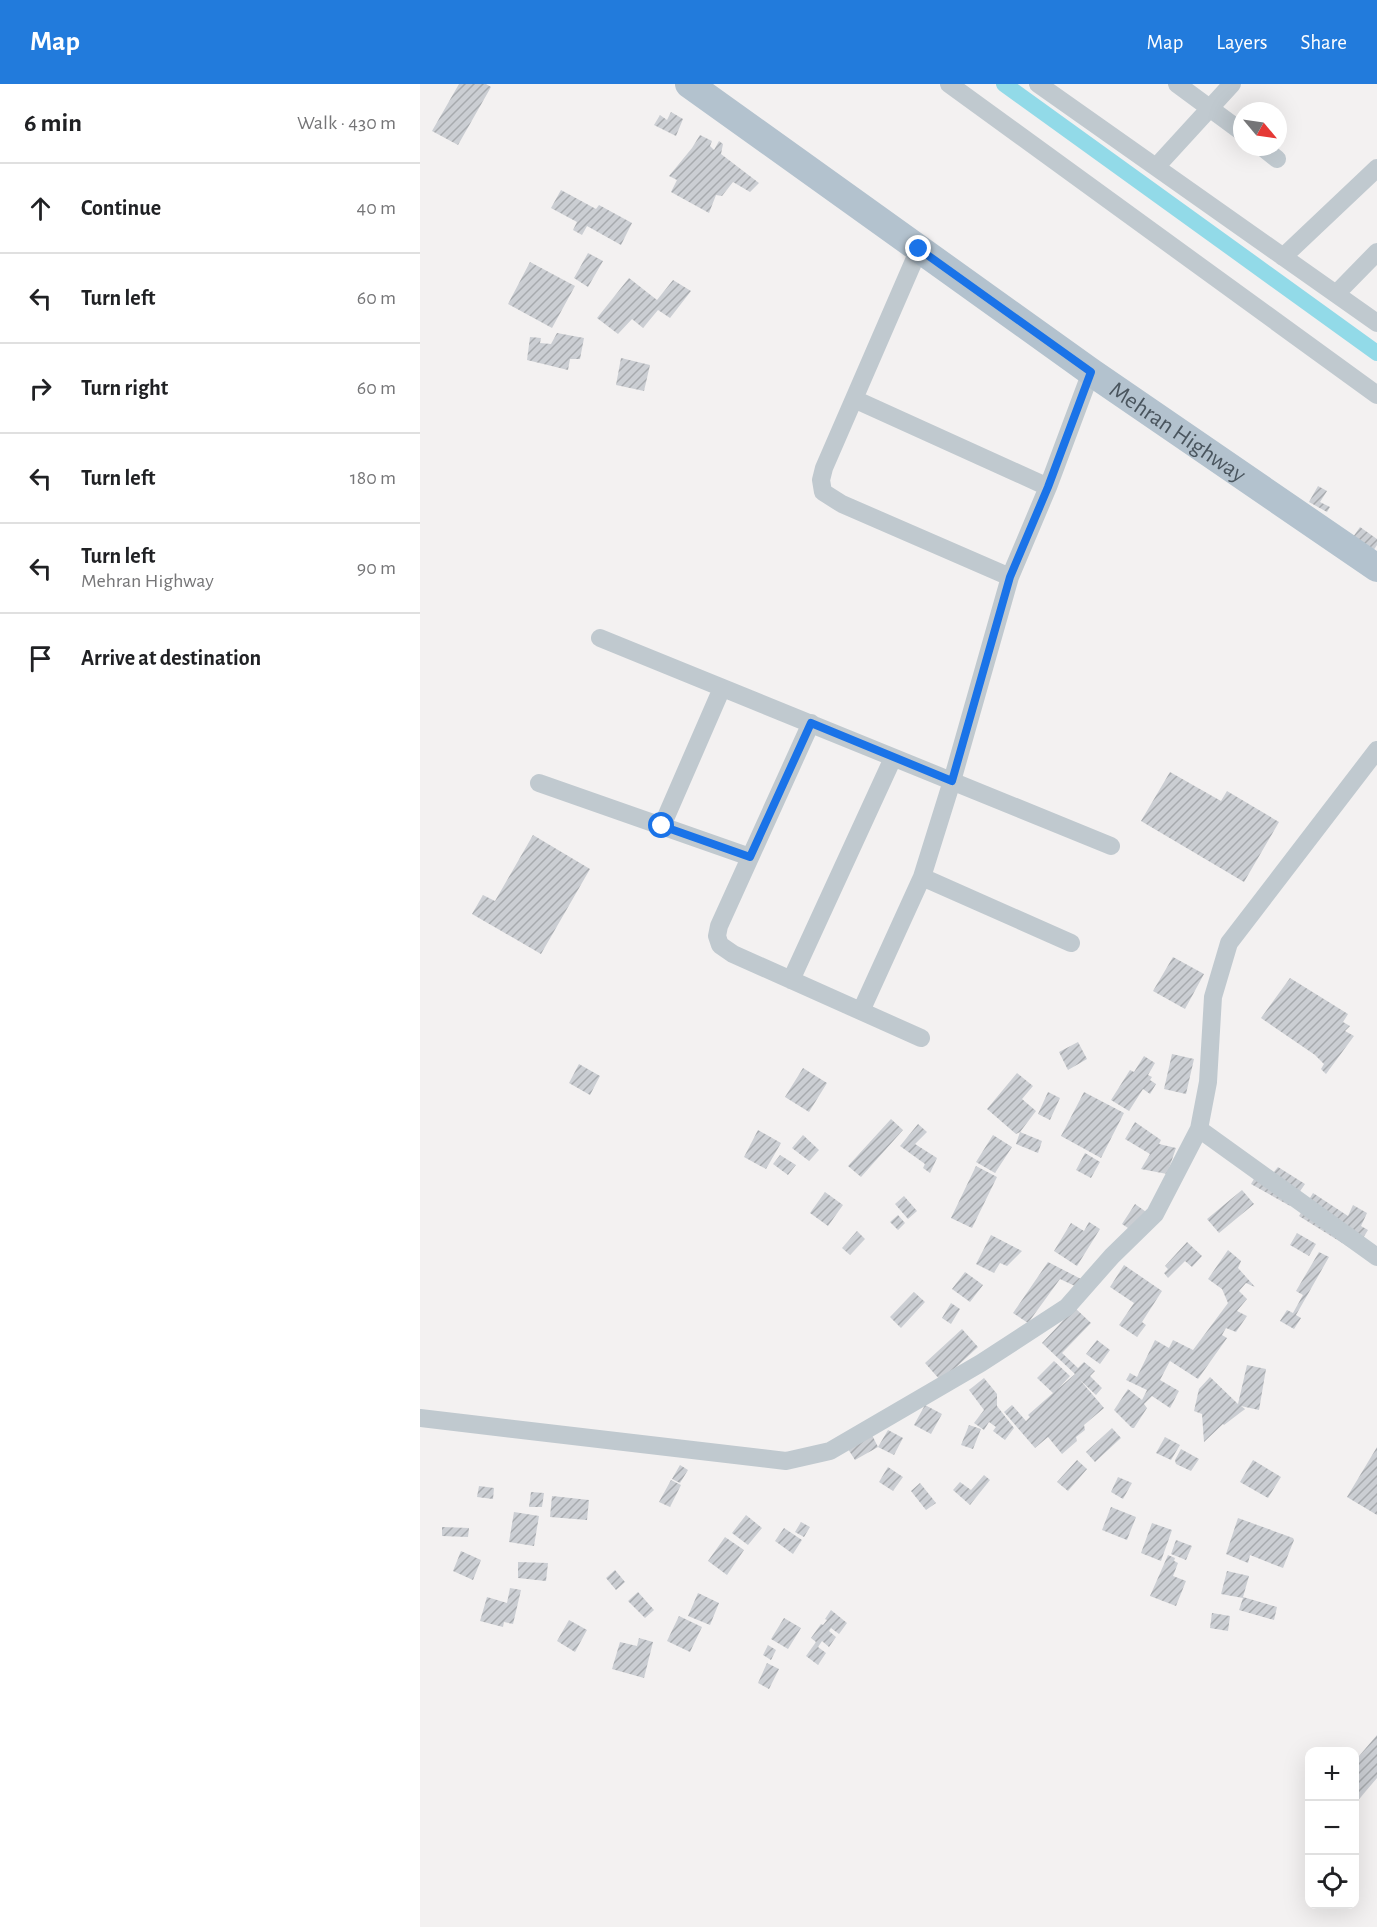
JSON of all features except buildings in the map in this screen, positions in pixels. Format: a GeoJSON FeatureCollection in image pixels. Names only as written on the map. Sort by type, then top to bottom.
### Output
{"type":"FeatureCollection","features":[{"type":"Feature","properties":{"kind":"main road","name":"Mehran Highway"},"geometry":{"type":"LineString","coordinates":[[689,84],[1091,372],[1377,567]]}},
{"type":"Feature","properties":{"kind":"street"},"geometry":{"type":"LineString","coordinates":[[949,84],[1377,395]]}},
{"type":"Feature","properties":{"kind":"street"},"geometry":{"type":"LineString","coordinates":[[1038,84],[1377,323]]}},
{"type":"Feature","properties":{"kind":"street"},"geometry":{"type":"LineString","coordinates":[[1177,84],[1233,125]]}},
{"type":"Feature","properties":{"kind":"street"},"geometry":{"type":"LineString","coordinates":[[1156,167],[1232,84]]}},
{"type":"Feature","properties":{"kind":"street"},"geometry":{"type":"LineString","coordinates":[[1273,156],[1277,159]]}},
{"type":"Feature","properties":{"kind":"street"},"geometry":{"type":"LineString","coordinates":[[1283,257],[1377,168]]}},
{"type":"Feature","properties":{"kind":"street"},"geometry":{"type":"LineString","coordinates":[[919,249],[824,468],[820,480],[823,492],[842,504],[1010,577]]}},
{"type":"Feature","properties":{"kind":"street"},"geometry":{"type":"LineString","coordinates":[[1336,294],[1377,252]]}},
{"type":"Feature","properties":{"kind":"street"},"geometry":{"type":"LineString","coordinates":[[861,1011],[922,877],[1010,577],[1048,487],[1091,372]]}},
{"type":"Feature","properties":{"kind":"street"},"geometry":{"type":"LineString","coordinates":[[854,399],[1048,487]]}},
{"type":"Feature","properties":{"kind":"street"},"geometry":{"type":"LineString","coordinates":[[600,638],[1110,846]]}},
{"type":"Feature","properties":{"kind":"street"},"geometry":{"type":"LineString","coordinates":[[662,826],[722,688]]}},
{"type":"Feature","properties":{"kind":"street"},"geometry":{"type":"LineString","coordinates":[[811,723],[719,926],[717,936],[720,945],[724,950],[921,1038]]}},
{"type":"Feature","properties":{"kind":"street"},"geometry":{"type":"LineString","coordinates":[[420,1418],[786,1461],[830,1451],[981,1364],[1067,1308],[1112,1256],[1155,1214],[1199,1129],[1208,1082],[1214,997],[1229,943],[1377,750]]}},
{"type":"Feature","properties":{"kind":"street"},"geometry":{"type":"LineString","coordinates":[[791,980],[893,758]]}},
{"type":"Feature","properties":{"kind":"street"},"geometry":{"type":"LineString","coordinates":[[539,783],[750,857]]}},
{"type":"Feature","properties":{"kind":"street"},"geometry":{"type":"LineString","coordinates":[[922,877],[1071,943]]}},
{"type":"Feature","properties":{"kind":"street"},"geometry":{"type":"LineString","coordinates":[[1199,1129],[1377,1257]]}},
{"type":"Feature","properties":{"kind":"waterway"},"geometry":{"type":"LineString","coordinates":[[1004,84],[1377,353]]}},
{"type":"Feature","properties":{"kind":"route"},"geometry":{"type":"LineString","coordinates":[[662,826],[750,857],[811,723],[952,781],[1010,577],[1048,487],[1091,372],[919,249]]}}]}
